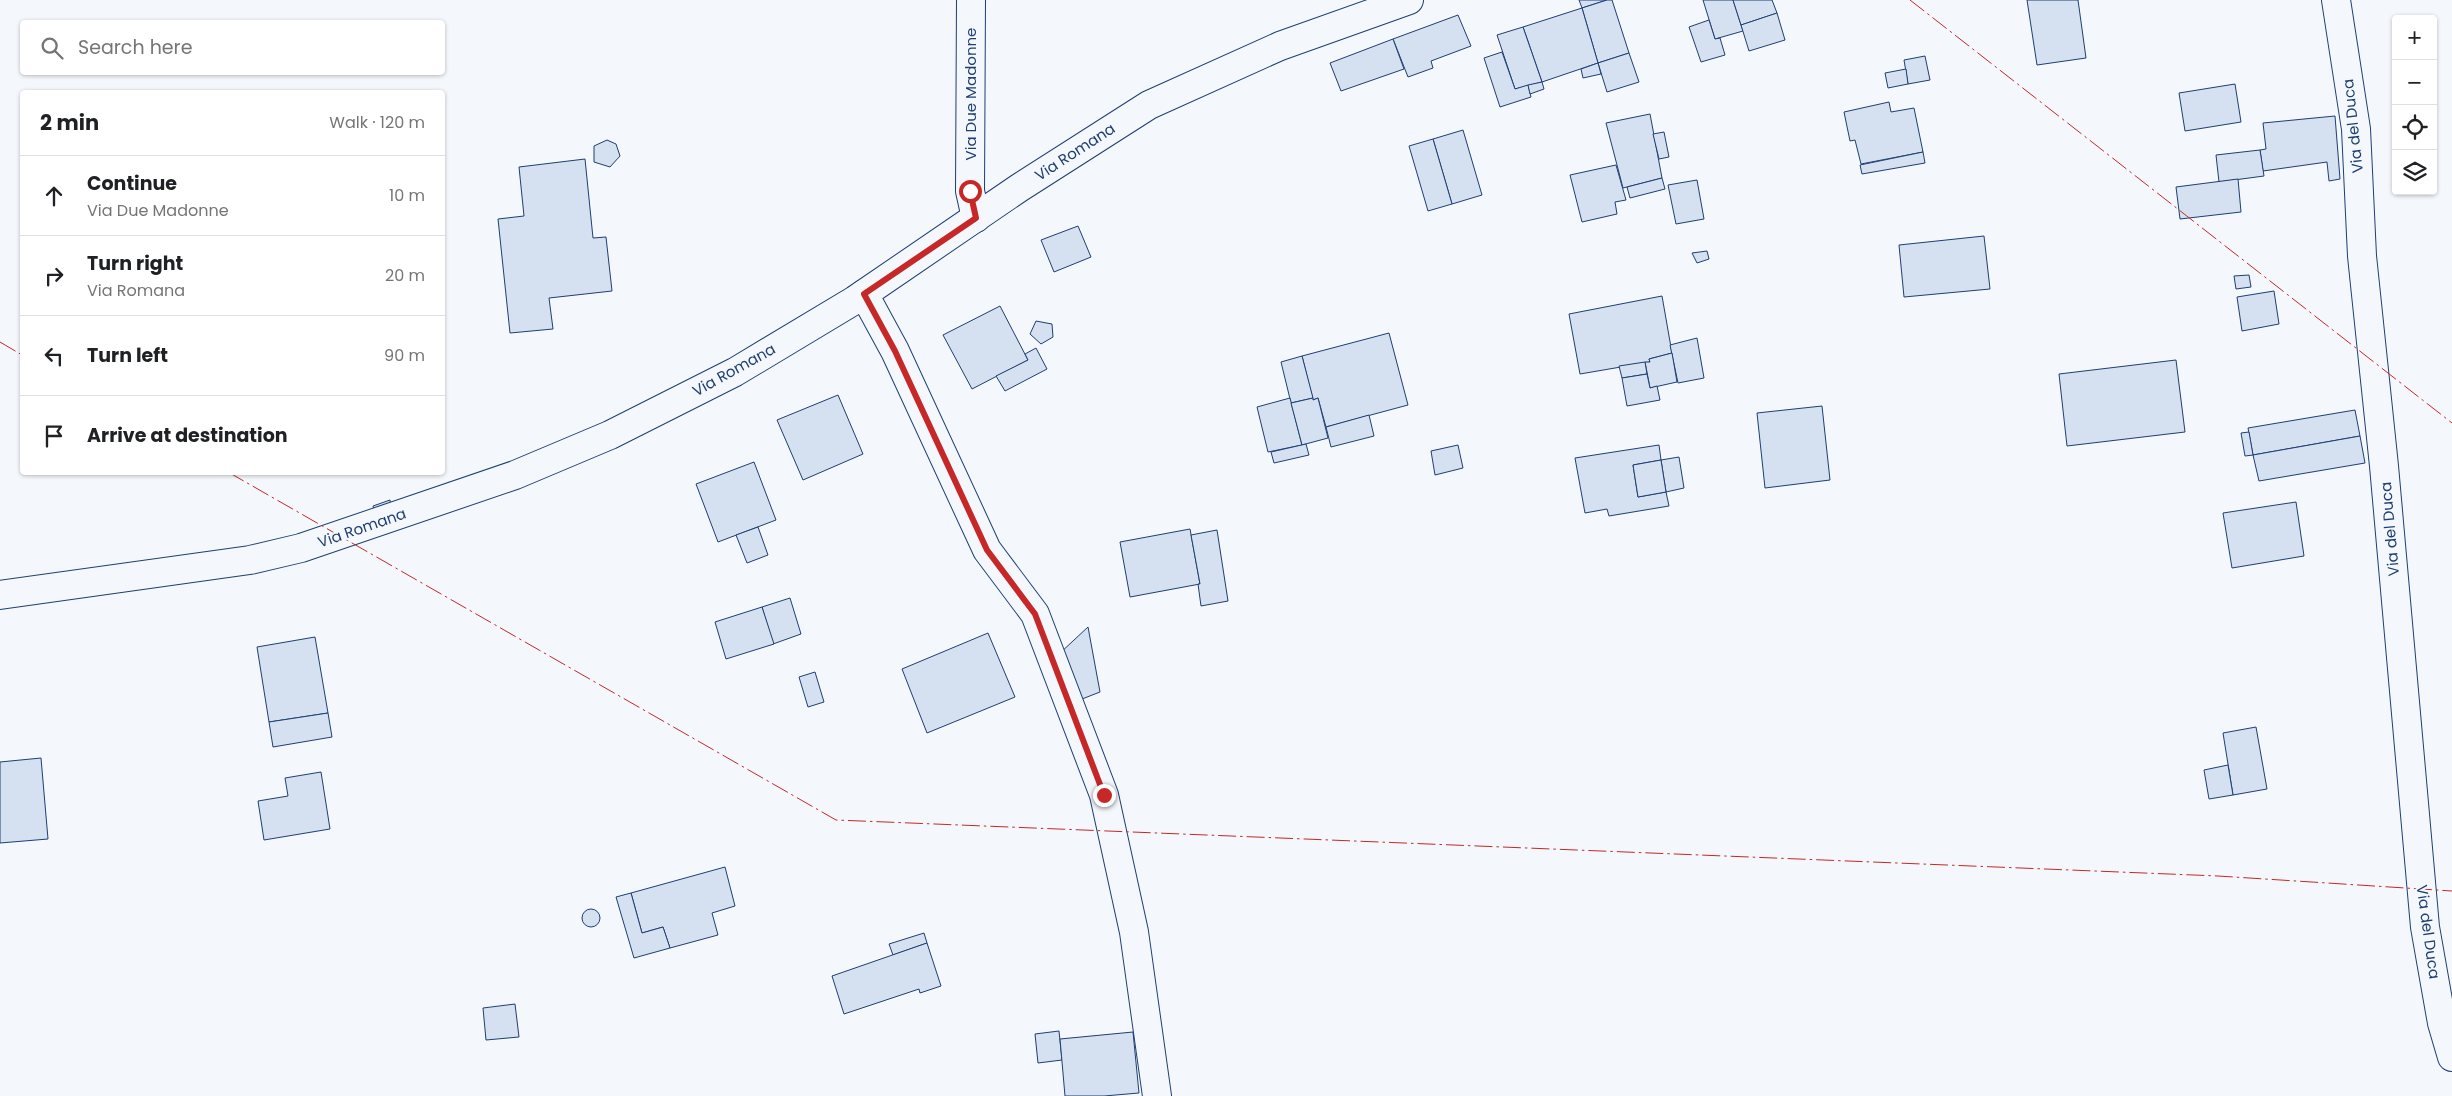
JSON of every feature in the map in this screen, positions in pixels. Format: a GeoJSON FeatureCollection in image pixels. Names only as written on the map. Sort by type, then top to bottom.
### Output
{"type":"FeatureCollection","features":[{"type":"Feature","properties":{"kind":"street","name":"Via Due Madonne"},"geometry":{"type":"LineString","coordinates":[[971,0],[970,191],[976,218]]}},
{"type":"Feature","properties":{"kind":"street","name":"Via Romana"},"geometry":{"type":"LineString","coordinates":[[0,595],[250,560],[301,548],[515,475],[610,434],[735,372],[864,294],[1149,105],[1280,46],[1409,0]]}},
{"type":"Feature","properties":{"kind":"street","name":"Via del Duca"},"geometry":{"type":"LineString","coordinates":[[2336,0],[2356,129],[2362,256],[2384,466],[2425,928],[2442,1023],[2452,1057]]}},
{"type":"Feature","properties":{"kind":"street"},"geometry":{"type":"LineString","coordinates":[[864,294],[895,351],[987,550],[1035,614],[1104,795],[1134,932],[1156,1096]]}},
{"type":"Feature","properties":{"kind":"building"},"geometry":{"type":"Polygon","coordinates":[[[1579,0],[1607,0],[1582,8],[1579,0]]]}},
{"type":"Feature","properties":{"kind":"building"},"geometry":{"type":"Polygon","coordinates":[[[1612,0],[1629,53],[1598,63],[1582,8],[1612,0]]]}},
{"type":"Feature","properties":{"kind":"building"},"geometry":{"type":"Polygon","coordinates":[[[1703,0],[1733,0],[1743,31],[1715,39],[1703,0]]]}},
{"type":"Feature","properties":{"kind":"building"},"geometry":{"type":"Polygon","coordinates":[[[1733,0],[1772,0],[1777,13],[1741,25],[1733,0]]]}},
{"type":"Feature","properties":{"kind":"building"},"geometry":{"type":"Polygon","coordinates":[[[2027,0],[2078,0],[2086,58],[2037,65],[2027,0]]]}},
{"type":"Feature","properties":{"kind":"building"},"geometry":{"type":"Polygon","coordinates":[[[1582,8],[1598,63],[1542,82],[1523,27],[1582,8]]]}},
{"type":"Feature","properties":{"kind":"building"},"geometry":{"type":"Polygon","coordinates":[[[1777,13],[1785,40],[1749,51],[1741,25],[1777,13]]]}},
{"type":"Feature","properties":{"kind":"building"},"geometry":{"type":"Polygon","coordinates":[[[1458,15],[1471,46],[1431,61],[1433,68],[1408,77],[1393,39],[1458,15]]]}},
{"type":"Feature","properties":{"kind":"building"},"geometry":{"type":"Polygon","coordinates":[[[1709,20],[1715,39],[1720,38],[1725,55],[1701,62],[1689,27],[1709,20]]]}},
{"type":"Feature","properties":{"kind":"building"},"geometry":{"type":"Polygon","coordinates":[[[1523,27],[1542,82],[1515,89],[1497,35],[1523,27]]]}},
{"type":"Feature","properties":{"kind":"building"},"geometry":{"type":"Polygon","coordinates":[[[1393,39],[1404,69],[1341,91],[1330,63],[1393,39]]]}},
{"type":"Feature","properties":{"kind":"building"},"geometry":{"type":"Polygon","coordinates":[[[1502,52],[1515,89],[1528,85],[1531,97],[1500,107],[1484,58],[1502,52]]]}},
{"type":"Feature","properties":{"kind":"building"},"geometry":{"type":"Polygon","coordinates":[[[1629,53],[1639,82],[1607,92],[1598,63],[1629,53]]]}},
{"type":"Feature","properties":{"kind":"building"},"geometry":{"type":"Polygon","coordinates":[[[1925,56],[1930,80],[1908,84],[1904,60],[1925,56]]]}},
{"type":"Feature","properties":{"kind":"building"},"geometry":{"type":"Polygon","coordinates":[[[1598,63],[1601,74],[1583,78],[1581,69],[1598,63]]]}},
{"type":"Feature","properties":{"kind":"building"},"geometry":{"type":"Polygon","coordinates":[[[1906,69],[1908,84],[1888,88],[1885,73],[1906,69]]]}},
{"type":"Feature","properties":{"kind":"building"},"geometry":{"type":"Polygon","coordinates":[[[1542,82],[1544,89],[1530,94],[1528,85],[1542,82]]]}},
{"type":"Feature","properties":{"kind":"building"},"geometry":{"type":"Polygon","coordinates":[[[2235,84],[2241,122],[2185,131],[2179,93],[2235,84]]]}},
{"type":"Feature","properties":{"kind":"building"},"geometry":{"type":"Polygon","coordinates":[[[1889,102],[1891,112],[1914,108],[1923,152],[1861,164],[1855,140],[1850,141],[1844,112],[1889,102]]]}},
{"type":"Feature","properties":{"kind":"building"},"geometry":{"type":"Polygon","coordinates":[[[1650,114],[1662,178],[1623,188],[1606,123],[1650,114]]]}},
{"type":"Feature","properties":{"kind":"building"},"geometry":{"type":"Polygon","coordinates":[[[2335,116],[2340,179],[2329,181],[2327,162],[2263,171],[2260,150],[2266,149],[2263,123],[2335,116]]]}},
{"type":"Feature","properties":{"kind":"building"},"geometry":{"type":"Polygon","coordinates":[[[1463,130],[1482,195],[1452,204],[1433,139],[1463,130]]]}},
{"type":"Feature","properties":{"kind":"building"},"geometry":{"type":"Polygon","coordinates":[[[1664,132],[1669,157],[1659,159],[1653,134],[1664,132]]]}},
{"type":"Feature","properties":{"kind":"building"},"geometry":{"type":"Polygon","coordinates":[[[1433,139],[1452,204],[1428,211],[1409,146],[1433,139]]]}},
{"type":"Feature","properties":{"kind":"building"},"geometry":{"type":"Polygon","coordinates":[[[607,140],[616,144],[620,156],[610,167],[594,162],[594,146],[607,140]]]}},
{"type":"Feature","properties":{"kind":"building"},"geometry":{"type":"Polygon","coordinates":[[[2260,150],[2264,176],[2219,182],[2216,155],[2260,150]]]}},
{"type":"Feature","properties":{"kind":"building"},"geometry":{"type":"Polygon","coordinates":[[[1923,152],[1925,163],[1862,174],[1860,165],[1923,152]]]}},
{"type":"Feature","properties":{"kind":"building"},"geometry":{"type":"Polygon","coordinates":[[[585,159],[593,238],[606,237],[612,291],[549,298],[553,329],[510,333],[498,219],[524,216],[519,167],[585,159]]]}},
{"type":"Feature","properties":{"kind":"building"},"geometry":{"type":"Polygon","coordinates":[[[1616,165],[1626,200],[1615,202],[1617,214],[1582,222],[1570,175],[1616,165]]]}},
{"type":"Feature","properties":{"kind":"building"},"geometry":{"type":"Polygon","coordinates":[[[1662,178],[1665,189],[1630,198],[1627,187],[1662,178]]]}},
{"type":"Feature","properties":{"kind":"building"},"geometry":{"type":"Polygon","coordinates":[[[2238,179],[2241,212],[2180,219],[2176,187],[2238,179]]]}},
{"type":"Feature","properties":{"kind":"building"},"geometry":{"type":"Polygon","coordinates":[[[1697,180],[1704,219],[1676,224],[1668,185],[1697,180]]]}},
{"type":"Feature","properties":{"kind":"building"},"geometry":{"type":"Polygon","coordinates":[[[1078,226],[1091,257],[1054,272],[1041,240],[1078,226]]]}},
{"type":"Feature","properties":{"kind":"building"},"geometry":{"type":"Polygon","coordinates":[[[1984,236],[1990,289],[1904,297],[1899,245],[1984,236]]]}},
{"type":"Feature","properties":{"kind":"building"},"geometry":{"type":"Polygon","coordinates":[[[1707,251],[1709,259],[1697,263],[1692,253],[1707,251]]]}},
{"type":"Feature","properties":{"kind":"building"},"geometry":{"type":"Polygon","coordinates":[[[2249,275],[2251,287],[2236,289],[2234,276],[2249,275]]]}},
{"type":"Feature","properties":{"kind":"building"},"geometry":{"type":"Polygon","coordinates":[[[2274,291],[2279,324],[2242,331],[2237,297],[2274,291]]]}},
{"type":"Feature","properties":{"kind":"building"},"geometry":{"type":"Polygon","coordinates":[[[1662,296],[1672,353],[1649,359],[1650,362],[1580,374],[1569,314],[1662,296]]]}},
{"type":"Feature","properties":{"kind":"building"},"geometry":{"type":"Polygon","coordinates":[[[1000,306],[1028,360],[972,389],[943,335],[1000,306]]]}},
{"type":"Feature","properties":{"kind":"building"},"geometry":{"type":"Polygon","coordinates":[[[1036,321],[1052,324],[1053,337],[1041,344],[1030,334],[1036,321]]]}},
{"type":"Feature","properties":{"kind":"building"},"geometry":{"type":"Polygon","coordinates":[[[1389,333],[1408,405],[1326,427],[1318,398],[1313,400],[1302,356],[1389,333]]]}},
{"type":"Feature","properties":{"kind":"building"},"geometry":{"type":"Polygon","coordinates":[[[1697,338],[1704,378],[1678,383],[1670,345],[1697,338]]]}},
{"type":"Feature","properties":{"kind":"building"},"geometry":{"type":"Polygon","coordinates":[[[1036,348],[1047,369],[1005,391],[996,376],[1028,360],[1025,354],[1036,348]]]}},
{"type":"Feature","properties":{"kind":"building"},"geometry":{"type":"Polygon","coordinates":[[[1672,353],[1677,382],[1650,388],[1645,362],[1650,362],[1649,359],[1672,353]]]}},
{"type":"Feature","properties":{"kind":"building"},"geometry":{"type":"Polygon","coordinates":[[[1302,356],[1313,398],[1291,403],[1281,362],[1302,356]]]}},
{"type":"Feature","properties":{"kind":"building"},"geometry":{"type":"Polygon","coordinates":[[[2176,360],[2185,432],[2067,446],[2059,374],[2176,360]]]}},
{"type":"Feature","properties":{"kind":"building"},"geometry":{"type":"Polygon","coordinates":[[[1645,362],[1647,374],[1622,378],[1619,366],[1645,362]]]}},
{"type":"Feature","properties":{"kind":"building"},"geometry":{"type":"Polygon","coordinates":[[[1647,374],[1650,388],[1657,386],[1660,400],[1627,406],[1622,378],[1647,374]]]}},
{"type":"Feature","properties":{"kind":"building"},"geometry":{"type":"Polygon","coordinates":[[[838,395],[863,454],[803,480],[777,420],[838,395]]]}},
{"type":"Feature","properties":{"kind":"building"},"geometry":{"type":"Polygon","coordinates":[[[1290,398],[1302,445],[1268,452],[1257,407],[1290,398]]]}},
{"type":"Feature","properties":{"kind":"building"},"geometry":{"type":"Polygon","coordinates":[[[1313,398],[1313,400],[1318,398],[1328,438],[1302,445],[1291,403],[1313,398]]]}},
{"type":"Feature","properties":{"kind":"building"},"geometry":{"type":"Polygon","coordinates":[[[1822,406],[1830,480],[1765,488],[1757,413],[1822,406]]]}},
{"type":"Feature","properties":{"kind":"building"},"geometry":{"type":"Polygon","coordinates":[[[2355,410],[2360,436],[2253,455],[2248,428],[2355,410]]]}},
{"type":"Feature","properties":{"kind":"building"},"geometry":{"type":"Polygon","coordinates":[[[1369,415],[1374,436],[1331,447],[1326,427],[1369,415]]]}},
{"type":"Feature","properties":{"kind":"building"},"geometry":{"type":"Polygon","coordinates":[[[2249,432],[2253,455],[2245,456],[2241,433],[2249,432]]]}},
{"type":"Feature","properties":{"kind":"building"},"geometry":{"type":"Polygon","coordinates":[[[2360,436],[2365,463],[2259,481],[2253,455],[2360,436]]]}},
{"type":"Feature","properties":{"kind":"building"},"geometry":{"type":"Polygon","coordinates":[[[1306,444],[1309,455],[1274,463],[1271,452],[1306,444]]]}},
{"type":"Feature","properties":{"kind":"building"},"geometry":{"type":"Polygon","coordinates":[[[1458,445],[1463,468],[1435,475],[1431,451],[1458,445]]]}},
{"type":"Feature","properties":{"kind":"building"},"geometry":{"type":"Polygon","coordinates":[[[1659,445],[1661,460],[1633,465],[1638,497],[1666,492],[1669,506],[1609,516],[1607,509],[1585,513],[1575,458],[1659,445]]]}},
{"type":"Feature","properties":{"kind":"building"},"geometry":{"type":"Polygon","coordinates":[[[1679,457],[1684,488],[1666,492],[1661,460],[1679,457]]]}},
{"type":"Feature","properties":{"kind":"building"},"geometry":{"type":"Polygon","coordinates":[[[1661,460],[1666,492],[1638,497],[1633,465],[1661,460]]]}},
{"type":"Feature","properties":{"kind":"building"},"geometry":{"type":"Polygon","coordinates":[[[754,462],[776,520],[718,542],[696,484],[754,462]]]}},
{"type":"Feature","properties":{"kind":"building"},"geometry":{"type":"Polygon","coordinates":[[[390,500],[391,509],[375,514],[373,506],[390,500]]]}},
{"type":"Feature","properties":{"kind":"building"},"geometry":{"type":"Polygon","coordinates":[[[2296,502],[2304,556],[2232,568],[2223,513],[2296,502]]]}},
{"type":"Feature","properties":{"kind":"building"},"geometry":{"type":"Polygon","coordinates":[[[758,527],[768,555],[747,563],[736,535],[758,527]]]}},
{"type":"Feature","properties":{"kind":"building"},"geometry":{"type":"Polygon","coordinates":[[[1190,529],[1200,584],[1130,597],[1120,542],[1190,529]]]}},
{"type":"Feature","properties":{"kind":"building"},"geometry":{"type":"Polygon","coordinates":[[[1217,530],[1228,601],[1201,606],[1198,584],[1200,584],[1191,535],[1217,530]]]}},
{"type":"Feature","properties":{"kind":"building"},"geometry":{"type":"Polygon","coordinates":[[[790,598],[801,634],[773,644],[762,607],[790,598]]]}},
{"type":"Feature","properties":{"kind":"building"},"geometry":{"type":"Polygon","coordinates":[[[762,607],[774,644],[726,659],[715,622],[762,607]]]}},
{"type":"Feature","properties":{"kind":"building"},"geometry":{"type":"Polygon","coordinates":[[[1088,627],[1100,692],[1082,699],[1059,654],[1088,627]]]}},
{"type":"Feature","properties":{"kind":"building"},"geometry":{"type":"Polygon","coordinates":[[[988,633],[1015,697],[927,733],[902,669],[988,633]]]}},
{"type":"Feature","properties":{"kind":"building"},"geometry":{"type":"Polygon","coordinates":[[[315,637],[328,713],[269,722],[257,647],[315,637]]]}},
{"type":"Feature","properties":{"kind":"building"},"geometry":{"type":"Polygon","coordinates":[[[815,672],[824,702],[808,707],[799,677],[815,672]]]}},
{"type":"Feature","properties":{"kind":"building"},"geometry":{"type":"Polygon","coordinates":[[[328,713],[332,737],[273,747],[269,722],[328,713]]]}},
{"type":"Feature","properties":{"kind":"building"},"geometry":{"type":"Polygon","coordinates":[[[2256,727],[2267,789],[2233,795],[2223,733],[2256,727]]]}},
{"type":"Feature","properties":{"kind":"building"},"geometry":{"type":"Polygon","coordinates":[[[41,758],[48,839],[0,843],[0,762],[41,758]]]}},
{"type":"Feature","properties":{"kind":"building"},"geometry":{"type":"Polygon","coordinates":[[[2228,765],[2233,795],[2209,799],[2204,770],[2228,765]]]}},
{"type":"Feature","properties":{"kind":"building"},"geometry":{"type":"Polygon","coordinates":[[[321,772],[330,829],[264,840],[258,801],[288,796],[285,778],[321,772]]]}},
{"type":"Feature","properties":{"kind":"building"},"geometry":{"type":"Polygon","coordinates":[[[725,867],[735,906],[712,913],[718,935],[670,948],[663,927],[642,933],[631,893],[725,867]]]}},
{"type":"Feature","properties":{"kind":"building"},"geometry":{"type":"Polygon","coordinates":[[[631,893],[642,933],[663,927],[670,948],[634,958],[616,897],[631,893]]]}},
{"type":"Feature","properties":{"kind":"building"},"geometry":{"type":"Polygon","coordinates":[[[587,909],[595,909],[600,914],[598,925],[587,927],[582,922],[582,914],[587,909]]]}},
{"type":"Feature","properties":{"kind":"building"},"geometry":{"type":"Polygon","coordinates":[[[924,933],[927,943],[893,955],[889,944],[924,933]]]}},
{"type":"Feature","properties":{"kind":"building"},"geometry":{"type":"Polygon","coordinates":[[[927,943],[941,986],[920,993],[919,989],[844,1014],[832,976],[927,943]]]}},
{"type":"Feature","properties":{"kind":"building"},"geometry":{"type":"Polygon","coordinates":[[[515,1004],[519,1037],[486,1040],[483,1008],[515,1004]]]}},
{"type":"Feature","properties":{"kind":"building"},"geometry":{"type":"Polygon","coordinates":[[[1059,1031],[1062,1060],[1038,1063],[1035,1034],[1059,1031]]]}},
{"type":"Feature","properties":{"kind":"building"},"geometry":{"type":"Polygon","coordinates":[[[1133,1032],[1139,1093],[1104,1096],[1065,1096],[1060,1039],[1133,1032]]]}},
{"type":"Feature","properties":{"kind":"power"},"geometry":{"type":"LineString","coordinates":[[1910,0],[2452,423]]}},
{"type":"Feature","properties":{"kind":"power"},"geometry":{"type":"LineString","coordinates":[[0,342],[20,354]]}},
{"type":"Feature","properties":{"kind":"power"},"geometry":{"type":"LineString","coordinates":[[233,475],[836,820],[2218,876],[2452,891]]}},
{"type":"Feature","properties":{"kind":"route"},"geometry":{"type":"LineString","coordinates":[[970,191],[976,218],[864,294],[895,351],[987,550],[1035,614],[1104,795]]}}]}
